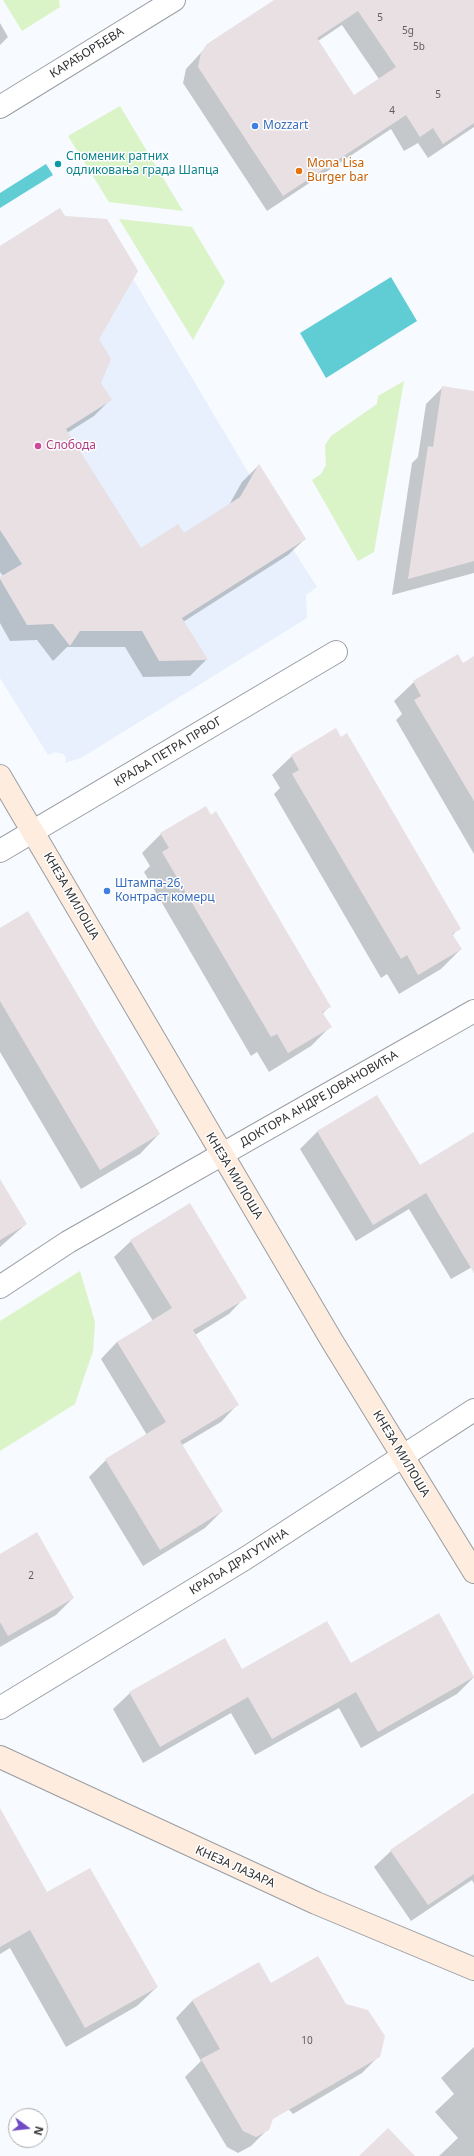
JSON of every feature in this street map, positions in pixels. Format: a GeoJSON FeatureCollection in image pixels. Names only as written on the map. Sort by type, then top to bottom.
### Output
{"type":"FeatureCollection","features":[{"type":"Feature","properties":{"kind":"street","name":"КАРАЂОРЂЕВА"},"geometry":{"type":"LineString","coordinates":[[0,107],[174,0]]}},
{"type":"Feature","properties":{"kind":"street","name":"КРАЉА ПЕТРА ПРВОГ"},"geometry":{"type":"LineString","coordinates":[[0,851],[336,652]]}},
{"type":"Feature","properties":{"kind":"street","name":"КНЕЗА МИЛОША"},"geometry":{"type":"LineString","coordinates":[[0,776],[222,1154],[402,1456],[474,1572]]}},
{"type":"Feature","properties":{"kind":"street","name":"ДОКТОРА АНДРЕ ЈОВАНОВИЋА"},"geometry":{"type":"LineString","coordinates":[[0,1287],[68,1242],[474,1011]]}},
{"type":"Feature","properties":{"kind":"street","name":"КРАЉА ДРАГУТИНА"},"geometry":{"type":"LineString","coordinates":[[0,1708],[246,1558],[474,1410]]}},
{"type":"Feature","properties":{"kind":"street","name":"КНЕЗА ЛАЗАРА"},"geometry":{"type":"LineString","coordinates":[[0,1757],[297,1895],[474,1969]]}},
{"type":"Feature","properties":{"kind":"shaded area"},"geometry":{"type":"Polygon","coordinates":[[[60,208],[65,216],[107,219],[138,271],[133,279],[251,477],[259,464],[306,539],[292,548],[317,587],[306,595],[307,618],[81,758],[65,763],[66,757],[63,754],[55,752],[48,755],[0,678],[0,246],[60,208]]]}},
{"type":"Feature","properties":{"kind":"green space"},"geometry":{"type":"Polygon","coordinates":[[[3,0],[59,0],[60,7],[22,31],[3,0]]]}},
{"type":"Feature","properties":{"kind":"green space"},"geometry":{"type":"Polygon","coordinates":[[[120,106],[183,211],[109,202],[68,136],[120,106]]]}},
{"type":"Feature","properties":{"kind":"green space"},"geometry":{"type":"Polygon","coordinates":[[[119,219],[192,227],[225,282],[193,340],[119,219]]]}},
{"type":"Feature","properties":{"kind":"green space"},"geometry":{"type":"Polygon","coordinates":[[[404,381],[374,552],[358,561],[312,480],[321,474],[326,465],[325,445],[331,436],[377,404],[378,396],[404,381]]]}},
{"type":"Feature","properties":{"kind":"green space"},"geometry":{"type":"Polygon","coordinates":[[[80,1271],[95,1322],[93,1351],[75,1404],[0,1451],[0,1321],[80,1271]]]}},
{"type":"Feature","properties":{"kind":"water"},"geometry":{"type":"Polygon","coordinates":[[[46,164],[53,175],[0,208],[0,193],[46,164]]]}},
{"type":"Feature","properties":{"kind":"water"},"geometry":{"type":"Polygon","coordinates":[[[391,277],[417,321],[326,378],[300,333],[391,277]]]}},
{"type":"Feature","properties":{"kind":"building"},"geometry":{"type":"Polygon","coordinates":[[[274,0],[474,0],[474,123],[443,144],[433,128],[420,137],[406,115],[283,196],[198,67],[201,53],[207,44],[274,0]],[[358,11],[317,38],[354,95],[396,67],[358,11]]]}},
{"type":"Feature","properties":{"kind":"building","name":"Слобода"},"geometry":{"type":"Polygon","coordinates":[[[60,208],[65,216],[107,219],[138,271],[99,339],[111,359],[101,383],[112,400],[66,429],[141,548],[178,524],[184,533],[240,497],[259,464],[306,539],[182,618],[208,660],[159,661],[142,631],[80,631],[70,646],[53,624],[27,625],[0,579],[0,577],[22,564],[0,530],[0,246],[60,208]]]}},
{"type":"Feature","properties":{"kind":"building"},"geometry":{"type":"Polygon","coordinates":[[[442,386],[474,391],[474,561],[408,579],[428,446],[433,447],[442,386]]]}},
{"type":"Feature","properties":{"kind":"building"},"geometry":{"type":"Polygon","coordinates":[[[458,654],[463,663],[474,656],[474,801],[414,700],[421,696],[413,681],[458,654]]]}},
{"type":"Feature","properties":{"kind":"building"},"geometry":{"type":"Polygon","coordinates":[[[336,728],[341,737],[347,733],[461,929],[452,934],[462,949],[418,975],[407,955],[401,959],[292,774],[299,770],[291,755],[336,728]]]}},
{"type":"Feature","properties":{"kind":"building"},"geometry":{"type":"Polygon","coordinates":[[[206,806],[211,815],[216,811],[331,1007],[322,1012],[332,1027],[288,1053],[277,1034],[271,1037],[162,852],[169,848],[160,833],[206,806]]]}},
{"type":"Feature","properties":{"kind":"building"},"geometry":{"type":"Polygon","coordinates":[[[28,911],[160,1134],[100,1170],[0,1001],[0,928],[28,911]]]}},
{"type":"Feature","properties":{"kind":"building"},"geometry":{"type":"Polygon","coordinates":[[[377,1095],[420,1165],[474,1132],[474,1273],[426,1193],[373,1225],[317,1131],[377,1095]]]}},
{"type":"Feature","properties":{"kind":"building"},"geometry":{"type":"Polygon","coordinates":[[[0,1179],[27,1224],[0,1240],[0,1179]]]}},
{"type":"Feature","properties":{"kind":"building"},"geometry":{"type":"Polygon","coordinates":[[[190,1203],[247,1298],[193,1330],[239,1405],[180,1441],[223,1511],[160,1550],[105,1459],[166,1422],[117,1342],[172,1308],[130,1240],[190,1203]]]}},
{"type":"Feature","properties":{"kind":"building"},"geometry":{"type":"Polygon","coordinates":[[[37,1532],[74,1598],[8,1636],[0,1622],[0,1554],[37,1532]]]}},
{"type":"Feature","properties":{"kind":"building"},"geometry":{"type":"Polygon","coordinates":[[[439,1613],[474,1677],[378,1732],[356,1692],[272,1739],[248,1697],[160,1747],[129,1692],[225,1638],[242,1669],[327,1621],[351,1663],[439,1613]]]}},
{"type":"Feature","properties":{"kind":"building"},"geometry":{"type":"Polygon","coordinates":[[[474,1793],[474,1874],[428,1905],[390,1850],[474,1793]]]}},
{"type":"Feature","properties":{"kind":"building"},"geometry":{"type":"Polygon","coordinates":[[[0,1808],[47,1892],[90,1868],[158,1987],[85,2028],[30,1930],[0,1947],[0,1808]]]}},
{"type":"Feature","properties":{"kind":"building"},"geometry":{"type":"Polygon","coordinates":[[[318,1956],[346,2004],[368,2010],[385,2036],[380,2057],[273,2119],[269,2130],[256,2137],[243,2131],[201,2059],[220,2049],[192,2000],[259,1962],[271,1983],[318,1956]]]}},
{"type":"Feature","properties":{"kind":"building"},"geometry":{"type":"Polygon","coordinates":[[[388,2128],[415,2156],[359,2156],[388,2128]]]}},
{"type":"Feature","properties":{"kind":"place","name":"Mozzart"},"geometry":{"type":"Point","coordinates":[255,126]}},
{"type":"Feature","properties":{"kind":"place","name":"Споменик ратних одликовања града Шапца"},"geometry":{"type":"Point","coordinates":[58,164]}},
{"type":"Feature","properties":{"kind":"place","name":"Mona Lisa Burger bar"},"geometry":{"type":"Point","coordinates":[299,171]}},
{"type":"Feature","properties":{"kind":"place","name":"Слобода"},"geometry":{"type":"Point","coordinates":[38,446]}},
{"type":"Feature","properties":{"kind":"place","name":"Штампа-26, Контраст комерц"},"geometry":{"type":"Point","coordinates":[107,891]}}]}
